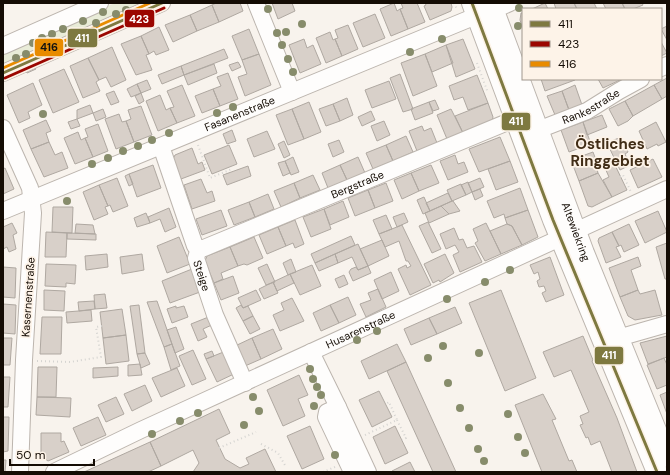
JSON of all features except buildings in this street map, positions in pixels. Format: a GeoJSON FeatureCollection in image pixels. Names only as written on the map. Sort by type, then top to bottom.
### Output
{"type":"FeatureCollection","features":[{"type":"Feature","properties":{"kind":"main road","name":"Altewiekring"},"geometry":{"type":"LineString","coordinates":[[489,7],[515,119],[618,338],[667,457]]}},
{"type":"Feature","properties":{"kind":"main road","name":"Altewiekring"},"geometry":{"type":"LineString","coordinates":[[489,7],[538,130],[568,234],[657,472]]}},
{"type":"Feature","properties":{"kind":"street"},"geometry":{"type":"LineString","coordinates":[[3,46],[100,3]]}},
{"type":"Feature","properties":{"kind":"street"},"geometry":{"type":"LineString","coordinates":[[3,73],[162,3]]}},
{"type":"Feature","properties":{"kind":"street"},"geometry":{"type":"LineString","coordinates":[[256,3],[292,92]]}},
{"type":"Feature","properties":{"kind":"street","name":"Fasanenstraße"},"geometry":{"type":"LineString","coordinates":[[3,211],[292,92],[489,7]]}},
{"type":"Feature","properties":{"kind":"street","name":"Rankestraße"},"geometry":{"type":"LineString","coordinates":[[538,130],[587,111],[619,90],[639,80]]}},
{"type":"Feature","properties":{"kind":"street","name":"Bergstraße"},"geometry":{"type":"LineString","coordinates":[[199,248],[211,245],[515,119]]}},
{"type":"Feature","properties":{"kind":"street","name":"Kasernenstraße"},"geometry":{"type":"LineString","coordinates":[[3,128],[30,188],[33,213],[24,360],[20,472]]}},
{"type":"Feature","properties":{"kind":"street","name":"Steige"},"geometry":{"type":"LineString","coordinates":[[161,146],[195,246],[199,248],[196,258],[215,315],[245,383]]}},
{"type":"Feature","properties":{"kind":"street","name":"Husarenstraße"},"geometry":{"type":"LineString","coordinates":[[54,472],[311,352],[667,189]]}},
{"type":"Feature","properties":{"kind":"street"},"geometry":{"type":"LineString","coordinates":[[618,338],[667,324]]}},
{"type":"Feature","properties":{"kind":"street"},"geometry":{"type":"LineString","coordinates":[[311,352],[368,472]]}},
{"type":"Feature","properties":{"kind":"street"},"geometry":{"type":"LineString","coordinates":[[338,407],[327,412],[326,417],[352,472]]}},
{"type":"Feature","properties":{"kind":"path"},"geometry":{"type":"LineString","coordinates":[[196,140],[210,178],[232,169]]}},
{"type":"Feature","properties":{"kind":"path"},"geometry":{"type":"LineString","coordinates":[[620,176],[623,175],[632,195]]}},
{"type":"Feature","properties":{"kind":"path"},"geometry":{"type":"LineString","coordinates":[[24,360],[70,362],[101,357],[96,327],[102,326]]}},
{"type":"Feature","properties":{"kind":"path"},"geometry":{"type":"LineString","coordinates":[[100,350],[105,350]]}},
{"type":"Feature","properties":{"kind":"path"},"geometry":{"type":"LineString","coordinates":[[386,404],[389,402],[406,438],[402,440]]}},
{"type":"Feature","properties":{"kind":"path"},"geometry":{"type":"LineString","coordinates":[[370,432],[397,420]]}},
{"type":"Feature","properties":{"kind":"path"},"geometry":{"type":"LineString","coordinates":[[220,448],[256,432]]}},
{"type":"Feature","properties":{"kind":"path"},"geometry":{"type":"LineString","coordinates":[[261,444],[278,453],[286,467]]}},
{"type":"Feature","properties":{"kind":"green space"},"geometry":{"type":"Polygon","coordinates":[[[115,3],[151,3],[3,68],[3,52],[115,3]]]}},
{"type":"Feature","properties":{"kind":"transit line","name":"416"},"geometry":{"type":"LineString","coordinates":[[3,68],[150,3]]}},
{"type":"Feature","properties":{"kind":"transit line","name":"411"},"geometry":{"type":"LineString","coordinates":[[3,73],[162,3]]}},
{"type":"Feature","properties":{"kind":"transit line","name":"411"},"geometry":{"type":"LineString","coordinates":[[472,3],[553,220],[657,472]]}},
{"type":"Feature","properties":{"kind":"transit line","name":"423"},"geometry":{"type":"LineString","coordinates":[[5,78],[164,8]]}},
{"type":"Feature","properties":{"kind":"district","name":"Östliches Ringgebiet"},"geometry":{"type":"Point","coordinates":[610,152]}}]}
